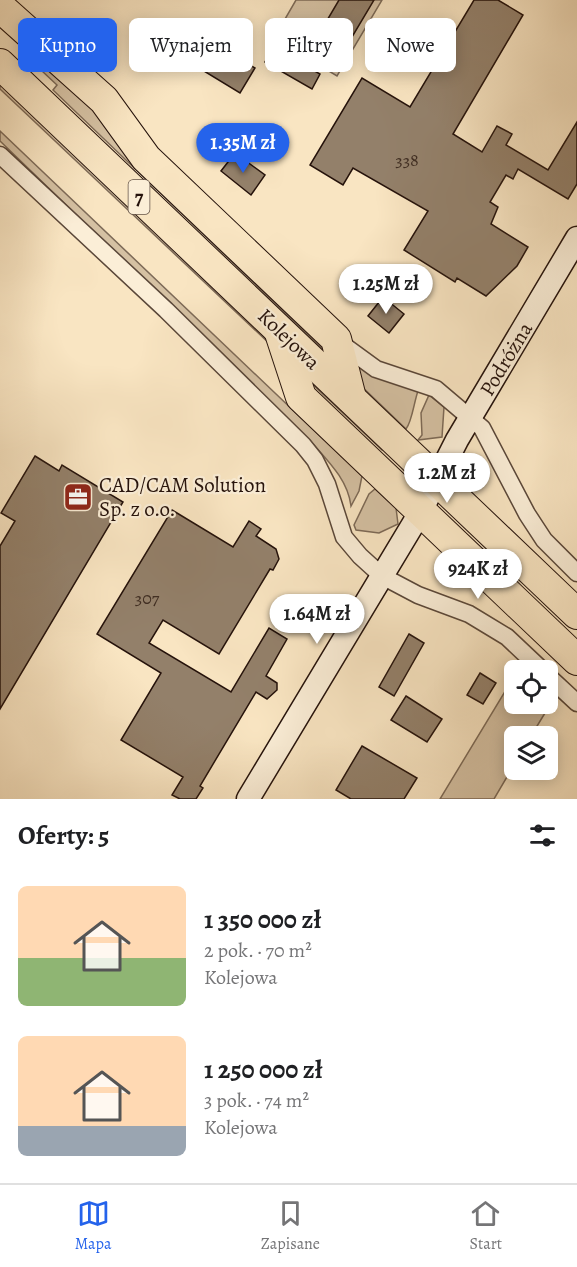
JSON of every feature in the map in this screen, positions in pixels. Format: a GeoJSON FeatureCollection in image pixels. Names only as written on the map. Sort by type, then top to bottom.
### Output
{"type":"FeatureCollection","features":[{"type":"Feature","properties":{"kind":"highway"},"geometry":{"type":"LineString","coordinates":[[0,7],[104,100],[146,158],[336,339],[351,398]]}},
{"type":"Feature","properties":{"kind":"highway","name":"Kolejowa"},"geometry":{"type":"LineString","coordinates":[[0,64],[577,614]]}},
{"type":"Feature","properties":{"kind":"highway","name":"Kolejowa"},"geometry":{"type":"LineString","coordinates":[[279,330],[302,397],[577,660]]}},
{"type":"Feature","properties":{"kind":"street"},"geometry":{"type":"LineString","coordinates":[[0,155],[166,310],[303,445],[315,460],[327,484],[344,537],[382,576],[418,595],[458,610],[488,626],[507,638],[531,660]]}},
{"type":"Feature","properties":{"kind":"street","name":"Podróżna"},"geometry":{"type":"LineString","coordinates":[[248,799],[421,511],[471,417],[577,238]]}},
{"type":"Feature","properties":{"kind":"street"},"geometry":{"type":"LineString","coordinates":[[336,339],[376,369],[436,389],[471,417],[493,444],[527,514],[544,540],[577,573]]}},
{"type":"Feature","properties":{"kind":"street"},"geometry":{"type":"LineString","coordinates":[[558,685],[577,703]]}},
{"type":"Feature","properties":{"kind":"shaded area"},"geometry":{"type":"Polygon","coordinates":[[[296,0],[382,0],[371,18],[365,18],[365,29],[353,49],[353,18],[286,18],[296,0]]]}},
{"type":"Feature","properties":{"kind":"shaded area"},"geometry":{"type":"Polygon","coordinates":[[[43,72],[60,72],[323,337],[418,391],[406,429],[53,90],[57,85],[43,72]]]}},
{"type":"Feature","properties":{"kind":"shaded area"},"geometry":{"type":"Polygon","coordinates":[[[0,78],[386,445],[382,450],[0,89],[0,78]]]}},
{"type":"Feature","properties":{"kind":"shaded area"},"geometry":{"type":"Polygon","coordinates":[[[0,131],[362,476],[359,491],[351,506],[342,480],[314,445],[0,141],[0,131]]]}},
{"type":"Feature","properties":{"kind":"shaded area"},"geometry":{"type":"Polygon","coordinates":[[[429,395],[444,407],[442,437],[418,440],[422,435],[421,413],[429,395]]]}},
{"type":"Feature","properties":{"kind":"shaded area"},"geometry":{"type":"Polygon","coordinates":[[[375,489],[396,508],[398,524],[379,533],[356,530],[354,525],[369,494],[375,489]]]}},
{"type":"Feature","properties":{"kind":"shaded area"},"geometry":{"type":"Polygon","coordinates":[[[504,693],[504,714],[544,714],[537,726],[504,726],[505,780],[494,799],[440,799],[504,693]]]}},
{"type":"Feature","properties":{"kind":"building"},"geometry":{"type":"Polygon","coordinates":[[[339,0],[374,0],[353,35],[353,18],[328,18],[339,0]]]}},
{"type":"Feature","properties":{"kind":"building"},"geometry":{"type":"Polygon","coordinates":[[[474,0],[498,0],[523,15],[453,134],[482,152],[497,126],[512,134],[506,145],[548,170],[577,122],[577,184],[568,199],[518,169],[513,179],[506,175],[490,202],[498,207],[491,224],[528,247],[517,266],[486,296],[457,278],[455,282],[404,250],[428,211],[353,168],[343,185],[310,165],[362,78],[410,107],[431,72],[456,72],[456,30],[474,0]]]}},
{"type":"Feature","properties":{"kind":"building"},"geometry":{"type":"Polygon","coordinates":[[[206,72],[253,72],[240,93],[206,72]]]}},
{"type":"Feature","properties":{"kind":"building"},"geometry":{"type":"Polygon","coordinates":[[[282,72],[317,72],[320,74],[312,89],[282,72]]]}},
{"type":"Feature","properties":{"kind":"building"},"geometry":{"type":"Polygon","coordinates":[[[235,153],[265,175],[251,195],[221,171],[235,153]]]}},
{"type":"Feature","properties":{"kind":"building"},"geometry":{"type":"Polygon","coordinates":[[[383,297],[404,314],[389,333],[368,316],[383,297]]]}},
{"type":"Feature","properties":{"kind":"building"},"geometry":{"type":"Polygon","coordinates":[[[35,456],[59,471],[62,465],[123,502],[0,709],[0,546],[15,521],[1,513],[35,456]]]}},
{"type":"Feature","properties":{"kind":"building"},"geometry":{"type":"Polygon","coordinates":[[[172,510],[233,547],[249,521],[261,529],[256,536],[276,549],[279,559],[273,570],[270,569],[219,654],[163,620],[149,643],[231,692],[269,628],[287,639],[266,676],[277,683],[277,690],[267,699],[256,692],[200,786],[203,788],[196,799],[180,799],[172,795],[183,777],[121,740],[161,673],[97,634],[172,510]]]}},
{"type":"Feature","properties":{"kind":"building"},"geometry":{"type":"Polygon","coordinates":[[[409,634],[424,643],[394,696],[379,687],[409,634]]]}},
{"type":"Feature","properties":{"kind":"building"},"geometry":{"type":"Polygon","coordinates":[[[480,673],[496,683],[483,704],[467,695],[480,673]]]}},
{"type":"Feature","properties":{"kind":"building"},"geometry":{"type":"Polygon","coordinates":[[[406,696],[442,719],[427,742],[391,720],[406,696]]]}},
{"type":"Feature","properties":{"kind":"building"},"geometry":{"type":"Polygon","coordinates":[[[362,746],[417,778],[404,799],[351,799],[336,790],[362,746]]]}},
{"type":"Feature","properties":{"kind":"place","name":"CAD/CAM Solution Sp. z o.o."},"geometry":{"type":"Point","coordinates":[78,497]}}]}
